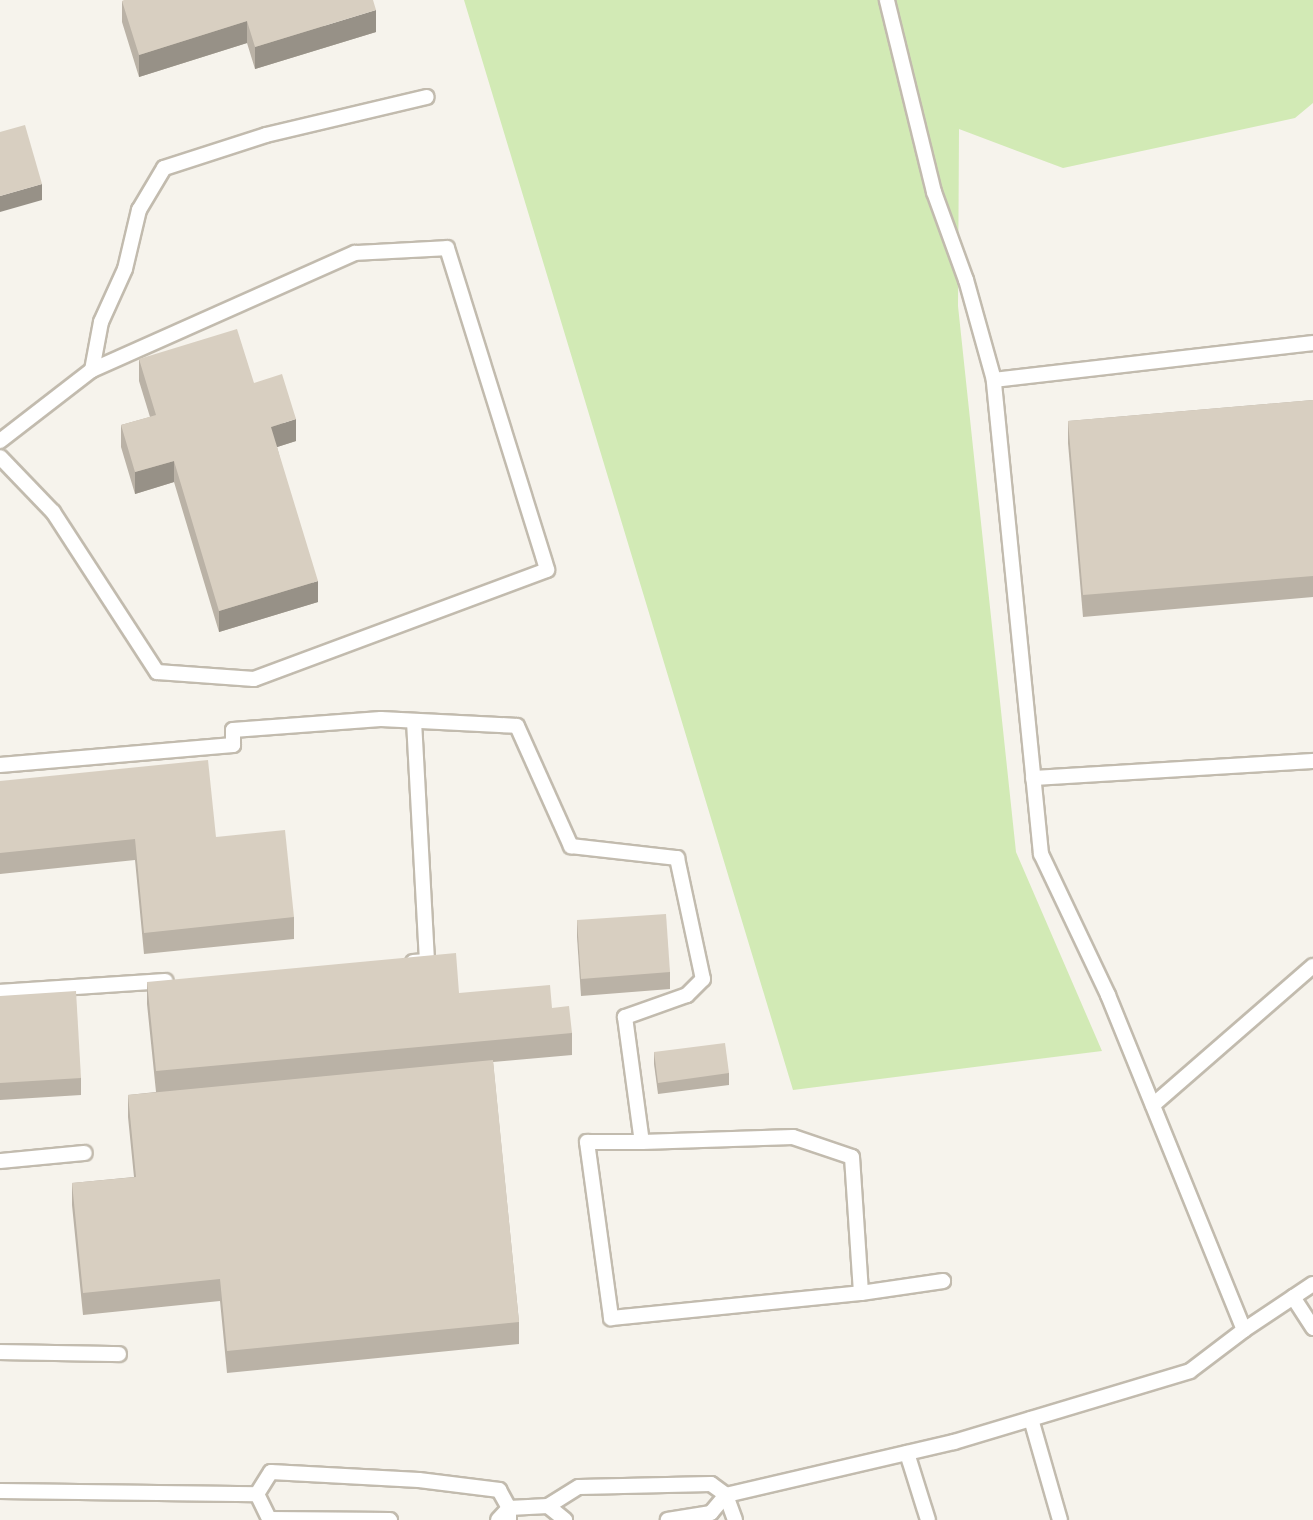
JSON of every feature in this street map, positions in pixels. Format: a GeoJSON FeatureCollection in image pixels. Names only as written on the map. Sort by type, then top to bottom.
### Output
{"type":"FeatureCollection","features":[{"type":"Feature","properties":{"kind":"lane"},"geometry":{"type":"LineString","coordinates":[[887,0],[934,192],[966,280],[994,380],[1041,854],[1108,995],[1244,1330]]}},
{"type":"Feature","properties":{"kind":"lane"},"geometry":{"type":"LineString","coordinates":[[92,370],[101,322],[125,269],[139,210],[164,168],[266,135],[428,97]]}},
{"type":"Feature","properties":{"kind":"lane"},"geometry":{"type":"LineString","coordinates":[[0,441],[92,370],[355,253],[447,248],[547,570],[254,679],[157,672],[53,512],[0,457]]}},
{"type":"Feature","properties":{"kind":"lane"},"geometry":{"type":"LineString","coordinates":[[994,380],[1313,343]]}},
{"type":"Feature","properties":{"kind":"lane"},"geometry":{"type":"LineString","coordinates":[[0,765],[233,746],[233,730],[381,719],[517,726],[571,846],[677,858],[703,979],[687,995],[625,1017],[642,1142]]}},
{"type":"Feature","properties":{"kind":"lane"},"geometry":{"type":"LineString","coordinates":[[400,963],[427,961],[414,721]]}},
{"type":"Feature","properties":{"kind":"lane"},"geometry":{"type":"LineString","coordinates":[[1033,778],[1313,761]]}},
{"type":"Feature","properties":{"kind":"lane"},"geometry":{"type":"LineString","coordinates":[[1153,1105],[1313,965]]}},
{"type":"Feature","properties":{"kind":"lane"},"geometry":{"type":"LineString","coordinates":[[0,992],[181,979]]}},
{"type":"Feature","properties":{"kind":"lane"},"geometry":{"type":"LineString","coordinates":[[861,1293],[852,1157],[793,1137],[587,1142],[611,1318],[861,1293],[943,1281]]}},
{"type":"Feature","properties":{"kind":"lane"},"geometry":{"type":"LineString","coordinates":[[0,1161],[85,1153]]}},
{"type":"Feature","properties":{"kind":"lane"},"geometry":{"type":"LineString","coordinates":[[668,1520],[711,1513],[726,1495],[907,1453],[1190,1371],[1244,1330],[1313,1284]]}},
{"type":"Feature","properties":{"kind":"lane"},"geometry":{"type":"LineString","coordinates":[[1293,1297],[1313,1328]]}},
{"type":"Feature","properties":{"kind":"lane"},"geometry":{"type":"LineString","coordinates":[[0,1352],[118,1354]]}},
{"type":"Feature","properties":{"kind":"lane"},"geometry":{"type":"LineString","coordinates":[[1031,1419],[1060,1520]]}},
{"type":"Feature","properties":{"kind":"lane"},"geometry":{"type":"LineString","coordinates":[[907,1453],[929,1520]]}},
{"type":"Feature","properties":{"kind":"lane"},"geometry":{"type":"LineString","coordinates":[[257,1494],[271,1472],[381,1478],[499,1489],[509,1514]]}},
{"type":"Feature","properties":{"kind":"lane"},"geometry":{"type":"LineString","coordinates":[[498,1520],[509,1514],[548,1506],[579,1487],[711,1485],[726,1495],[735,1520]]}},
{"type":"Feature","properties":{"kind":"lane"},"geometry":{"type":"LineString","coordinates":[[0,1491],[257,1494]]}},
{"type":"Feature","properties":{"kind":"lane"},"geometry":{"type":"LineString","coordinates":[[257,1494],[269,1519],[390,1520]]}},
{"type":"Feature","properties":{"kind":"lane"},"geometry":{"type":"LineString","coordinates":[[548,1506],[565,1520]]}},
{"type":"Feature","properties":{"kind":"green space"},"geometry":{"type":"Polygon","coordinates":[[[464,0],[1313,0],[1313,103],[1295,118],[1063,168],[959,129],[958,306],[1016,852],[1102,1051],[793,1090],[464,0]]]}},
{"type":"Feature","properties":{"kind":"building"},"geometry":{"type":"Polygon","coordinates":[[[373,0],[376,10],[255,47],[247,21],[139,55],[122,1],[373,0]]]}},
{"type":"Feature","properties":{"kind":"building"},"geometry":{"type":"Polygon","coordinates":[[[25,125],[42,184],[0,196],[0,132],[25,125]]]}},
{"type":"Feature","properties":{"kind":"building"},"geometry":{"type":"Polygon","coordinates":[[[237,329],[254,383],[282,374],[296,419],[271,427],[318,581],[219,611],[174,461],[135,472],[121,425],[156,415],[139,359],[237,329]]]}},
{"type":"Feature","properties":{"kind":"building"},"geometry":{"type":"Polygon","coordinates":[[[1313,400],[1313,576],[1083,595],[1068,421],[1313,400]]]}},
{"type":"Feature","properties":{"kind":"building"},"geometry":{"type":"Polygon","coordinates":[[[208,760],[216,837],[285,830],[294,917],[144,933],[135,839],[0,853],[0,781],[208,760]]]}},
{"type":"Feature","properties":{"kind":"building"},"geometry":{"type":"Polygon","coordinates":[[[666,914],[670,972],[581,979],[577,920],[666,914]]]}},
{"type":"Feature","properties":{"kind":"building"},"geometry":{"type":"Polygon","coordinates":[[[456,953],[459,993],[550,985],[552,1008],[569,1006],[572,1033],[156,1071],[147,982],[456,953]]]}},
{"type":"Feature","properties":{"kind":"building"},"geometry":{"type":"Polygon","coordinates":[[[76,991],[81,1078],[0,1083],[0,996],[76,991]]]}},
{"type":"Feature","properties":{"kind":"building"},"geometry":{"type":"Polygon","coordinates":[[[725,1043],[729,1073],[658,1083],[654,1052],[725,1043]]]}},
{"type":"Feature","properties":{"kind":"building"},"geometry":{"type":"Polygon","coordinates":[[[493,1060],[519,1322],[227,1351],[220,1279],[83,1293],[72,1183],[136,1177],[128,1095],[493,1060]]]}}]}
